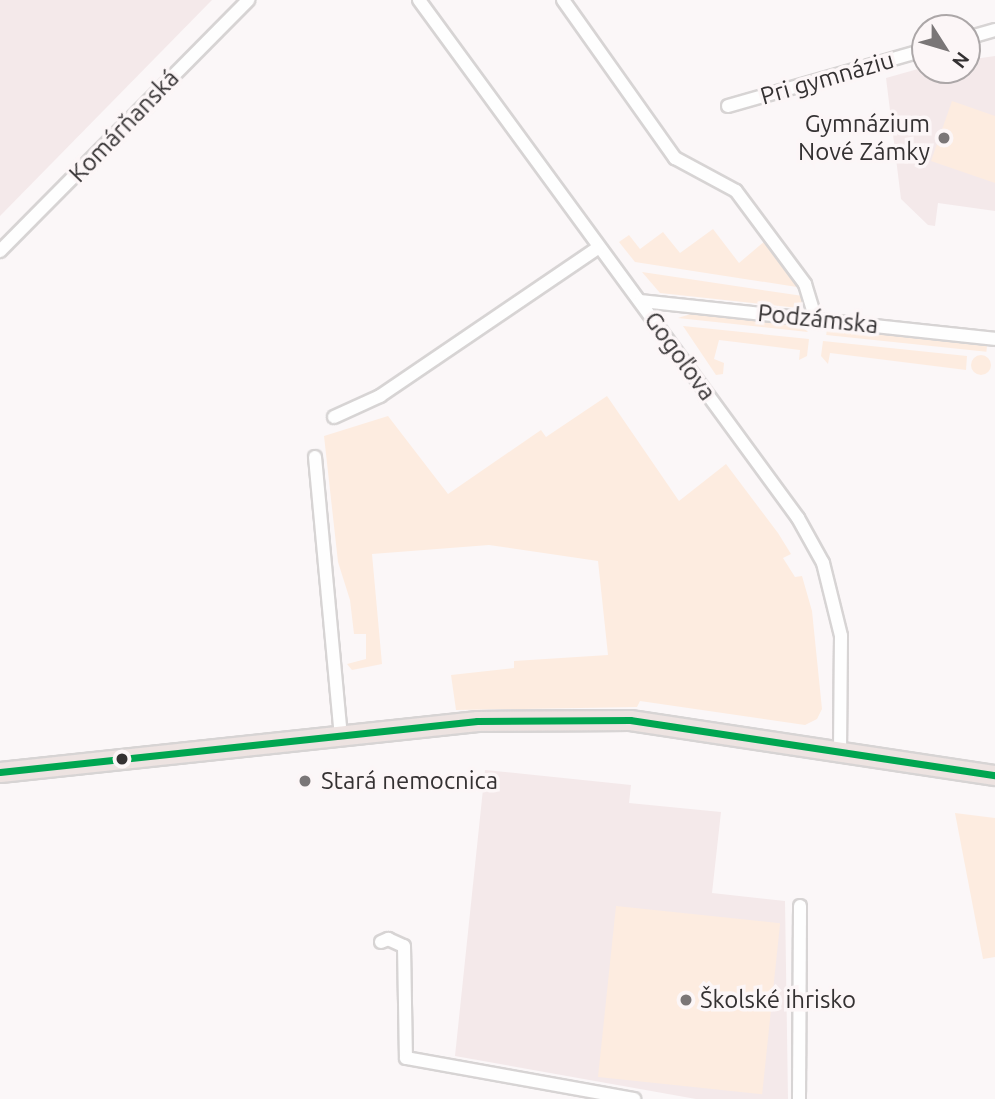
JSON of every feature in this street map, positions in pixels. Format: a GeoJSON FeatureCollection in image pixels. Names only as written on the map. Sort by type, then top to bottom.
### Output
{"type":"FeatureCollection","features":[{"type":"Feature","properties":{"kind":"main road"},"geometry":{"type":"LineString","coordinates":[[0,772],[477,721],[630,720],[995,775]]}},
{"type":"Feature","properties":{"kind":"street","name":"Komárňanská"},"geometry":{"type":"LineString","coordinates":[[0,251],[248,0]]}},
{"type":"Feature","properties":{"kind":"street","name":"Gogoľova"},"geometry":{"type":"LineString","coordinates":[[419,0],[798,518],[823,563],[841,636],[840,751]]}},
{"type":"Feature","properties":{"kind":"street"},"geometry":{"type":"LineString","coordinates":[[564,0],[675,158],[736,191],[801,277],[816,319]]}},
{"type":"Feature","properties":{"kind":"street","name":"Pri gymnáziu"},"geometry":{"type":"LineString","coordinates":[[729,106],[911,54]]}},
{"type":"Feature","properties":{"kind":"street"},"geometry":{"type":"LineString","coordinates":[[334,417],[380,396],[598,248]]}},
{"type":"Feature","properties":{"kind":"street","name":"Podzámska"},"geometry":{"type":"LineString","coordinates":[[641,301],[995,339]]}},
{"type":"Feature","properties":{"kind":"street"},"geometry":{"type":"LineString","coordinates":[[315,457],[341,736]]}},
{"type":"Feature","properties":{"kind":"street"},"geometry":{"type":"LineString","coordinates":[[799,1099],[800,906]]}},
{"type":"Feature","properties":{"kind":"street"},"geometry":{"type":"LineString","coordinates":[[381,942],[388,939],[404,946],[406,1058],[634,1099]]}},
{"type":"Feature","properties":{"kind":"shaded area"},"geometry":{"type":"Polygon","coordinates":[[[0,0],[212,0],[0,216],[0,0]]]}},
{"type":"Feature","properties":{"kind":"shaded area","name":"Gymnázium Nové Zámky"},"geometry":{"type":"Polygon","coordinates":[[[995,56],[995,211],[938,203],[935,226],[928,225],[901,199],[886,78],[911,71],[911,84],[981,84],[981,58],[995,56]]]}},
{"type":"Feature","properties":{"kind":"shaded area"},"geometry":{"type":"Polygon","coordinates":[[[952,101],[995,116],[995,183],[931,161],[952,101]]]}},
{"type":"Feature","properties":{"kind":"shaded area"},"geometry":{"type":"Polygon","coordinates":[[[713,229],[739,263],[766,240],[801,282],[797,287],[635,262],[619,242],[629,235],[640,249],[663,232],[680,253],[713,229]]]}},
{"type":"Feature","properties":{"kind":"shaded area"},"geometry":{"type":"Polygon","coordinates":[[[642,272],[803,296],[803,301],[798,308],[660,293],[642,272]]]}},
{"type":"Feature","properties":{"kind":"shaded area"},"geometry":{"type":"Polygon","coordinates":[[[694,313],[800,324],[808,332],[678,318],[694,313]]]}},
{"type":"Feature","properties":{"kind":"shaded area"},"geometry":{"type":"Polygon","coordinates":[[[683,326],[809,339],[807,356],[799,360],[800,350],[719,340],[714,359],[724,363],[723,374],[716,375],[683,326]]]}},
{"type":"Feature","properties":{"kind":"shaded area"},"geometry":{"type":"Polygon","coordinates":[[[827,328],[987,345],[986,352],[826,335],[827,328]]]}},
{"type":"Feature","properties":{"kind":"shaded area"},"geometry":{"type":"Polygon","coordinates":[[[823,341],[967,356],[966,370],[830,353],[828,364],[821,356],[823,341]]]}},
{"type":"Feature","properties":{"kind":"shaded area"},"geometry":{"type":"Polygon","coordinates":[[[981,355],[988,358],[991,365],[988,372],[981,375],[974,372],[971,365],[974,358],[981,355]]]}},
{"type":"Feature","properties":{"kind":"shaded area"},"geometry":{"type":"Polygon","coordinates":[[[607,396],[679,501],[726,464],[778,533],[791,554],[783,558],[795,577],[802,576],[812,611],[822,709],[817,719],[805,725],[640,701],[637,707],[456,710],[451,675],[514,668],[514,661],[608,655],[598,561],[489,545],[372,554],[382,664],[352,670],[347,664],[366,659],[366,634],[354,634],[350,600],[338,562],[324,436],[388,416],[448,494],[541,430],[546,437],[607,396]]]}},
{"type":"Feature","properties":{"kind":"shaded area"},"geometry":{"type":"Polygon","coordinates":[[[485,770],[631,785],[629,803],[721,812],[712,893],[785,901],[788,1099],[696,1099],[455,1056],[485,770]]]}},
{"type":"Feature","properties":{"kind":"shaded area"},"geometry":{"type":"Polygon","coordinates":[[[955,813],[995,818],[995,957],[983,959],[955,813]]]}},
{"type":"Feature","properties":{"kind":"shaded area","name":"Školské ihrisko"},"geometry":{"type":"Polygon","coordinates":[[[616,906],[780,923],[762,1094],[598,1077],[616,906]]]}},
{"type":"Feature","properties":{"kind":"transit line"},"geometry":{"type":"LineString","coordinates":[[0,772],[477,721],[630,720],[995,775]]}},
{"type":"Feature","properties":{"kind":"place","name":"Gymnázium Nové Zámky"},"geometry":{"type":"Point","coordinates":[944,138]}},
{"type":"Feature","properties":{"kind":"place","name":"Stará nemocnica"},"geometry":{"type":"Point","coordinates":[305,781]}},
{"type":"Feature","properties":{"kind":"place","name":"Školské ihrisko"},"geometry":{"type":"Point","coordinates":[686,1000]}}]}
